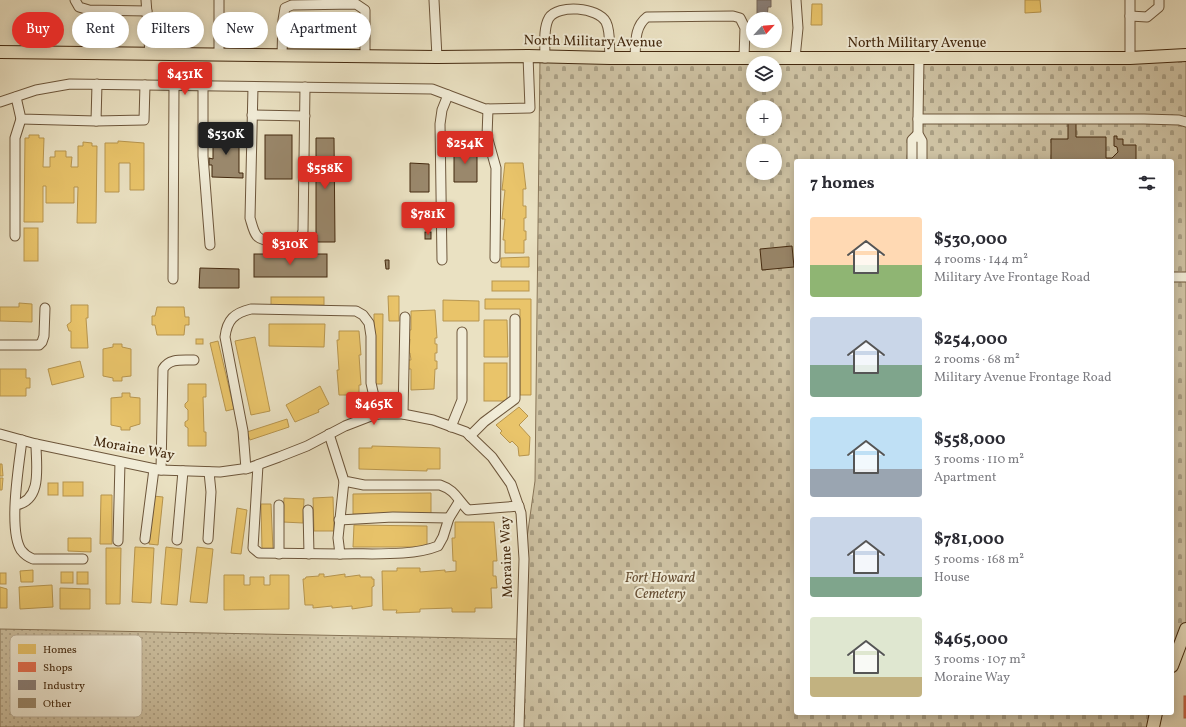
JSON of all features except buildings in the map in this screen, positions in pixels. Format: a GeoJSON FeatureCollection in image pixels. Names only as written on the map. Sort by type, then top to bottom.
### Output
{"type":"FeatureCollection","features":[{"type":"Feature","properties":{"kind":"main road","name":"North Military Avenue"},"geometry":{"type":"LineString","coordinates":[[0,52],[365,56],[528,56],[545,58],[1130,58],[1186,55]]}},
{"type":"Feature","properties":{"kind":"main road"},"geometry":{"type":"LineString","coordinates":[[1174,662],[1185,637]]}},
{"type":"Feature","properties":{"kind":"main road"},"geometry":{"type":"LineString","coordinates":[[1153,727],[1156,715]]}},
{"type":"Feature","properties":{"kind":"street"},"geometry":{"type":"LineString","coordinates":[[75,0],[79,7],[88,10],[147,11]]}},
{"type":"Feature","properties":{"kind":"street"},"geometry":{"type":"LineString","coordinates":[[146,0],[150,54]]}},
{"type":"Feature","properties":{"kind":"street"},"geometry":{"type":"LineString","coordinates":[[219,0],[220,54]]}},
{"type":"Feature","properties":{"kind":"street"},"geometry":{"type":"LineString","coordinates":[[434,0],[437,56]]}},
{"type":"Feature","properties":{"kind":"street"},"geometry":{"type":"LineString","coordinates":[[795,58],[798,28],[796,0]]}},
{"type":"Feature","properties":{"kind":"street"},"geometry":{"type":"LineString","coordinates":[[1130,0],[1130,58]]}},
{"type":"Feature","properties":{"kind":"street"},"geometry":{"type":"LineString","coordinates":[[1130,16],[1147,17],[1159,7],[1159,0]]}},
{"type":"Feature","properties":{"kind":"street"},"geometry":{"type":"LineString","coordinates":[[282,55],[283,20],[285,8],[292,5],[356,4],[364,10],[365,56]]}},
{"type":"Feature","properties":{"kind":"street"},"geometry":{"type":"LineString","coordinates":[[545,58],[546,28],[548,19],[554,13],[562,10],[590,10],[600,14],[606,22],[610,58]]}},
{"type":"Feature","properties":{"kind":"street"},"geometry":{"type":"LineString","coordinates":[[634,58],[638,28],[642,21],[648,17],[733,16],[740,18],[745,28],[744,58]]}},
{"type":"Feature","properties":{"kind":"street"},"geometry":{"type":"LineString","coordinates":[[0,102],[36,90],[70,84],[96,84],[432,89],[488,109],[530,108],[528,56]]}},
{"type":"Feature","properties":{"kind":"street"},"geometry":{"type":"LineString","coordinates":[[918,58],[918,134],[922,141],[922,159]]}},
{"type":"Feature","properties":{"kind":"street"},"geometry":{"type":"LineString","coordinates":[[96,84],[96,121]]}},
{"type":"Feature","properties":{"kind":"street"},"geometry":{"type":"LineString","coordinates":[[21,119],[96,121],[144,120],[145,85]]}},
{"type":"Feature","properties":{"kind":"street"},"geometry":{"type":"LineString","coordinates":[[173,278],[174,86]]}},
{"type":"Feature","properties":{"kind":"street"},"geometry":{"type":"LineString","coordinates":[[204,86],[203,156],[210,245]]}},
{"type":"Feature","properties":{"kind":"street"},"geometry":{"type":"LineString","coordinates":[[253,87],[250,218],[252,228],[257,237],[264,240],[290,241],[300,239],[303,231],[305,87]]}},
{"type":"Feature","properties":{"kind":"street"},"geometry":{"type":"LineString","coordinates":[[442,260],[440,124],[442,110],[448,95]]}},
{"type":"Feature","properties":{"kind":"street"},"geometry":{"type":"LineString","coordinates":[[15,236],[15,138],[21,119],[16,97]]}},
{"type":"Feature","properties":{"kind":"street"},"geometry":{"type":"LineString","coordinates":[[488,109],[487,136],[496,168],[495,258]]}},
{"type":"Feature","properties":{"kind":"street"},"geometry":{"type":"LineString","coordinates":[[252,115],[305,116]]}},
{"type":"Feature","properties":{"kind":"street"},"geometry":{"type":"LineString","coordinates":[[918,119],[1144,119],[1179,120],[1186,122]]}},
{"type":"Feature","properties":{"kind":"street"},"geometry":{"type":"LineString","coordinates":[[912,159],[912,140],[918,134]]}},
{"type":"Feature","properties":{"kind":"street"},"geometry":{"type":"LineString","coordinates":[[1174,277],[1186,277]]}},
{"type":"Feature","properties":{"kind":"street"},"geometry":{"type":"LineString","coordinates":[[0,345],[39,345],[44,336],[45,308]]}},
{"type":"Feature","properties":{"kind":"street"},"geometry":{"type":"LineString","coordinates":[[246,469],[243,431],[225,337],[228,323],[239,312],[251,309],[334,310],[356,311],[364,315],[369,323],[371,336],[371,383],[378,414]]}},
{"type":"Feature","properties":{"kind":"street"},"geometry":{"type":"LineString","coordinates":[[403,414],[404,317]]}},
{"type":"Feature","properties":{"kind":"street"},"geometry":{"type":"LineString","coordinates":[[470,436],[487,419],[515,399],[515,319]]}},
{"type":"Feature","properties":{"kind":"street"},"geometry":{"type":"LineString","coordinates":[[451,427],[462,400],[462,332]]}},
{"type":"Feature","properties":{"kind":"street"},"geometry":{"type":"LineString","coordinates":[[145,539],[157,470],[163,369],[166,363],[173,360],[194,360]]}},
{"type":"Feature","properties":{"kind":"street","name":"Moraine Way"},"geometry":{"type":"LineString","coordinates":[[0,434],[36,444],[157,470],[208,472],[246,469],[258,465],[307,446],[344,426],[378,414],[403,414],[433,420],[466,432],[492,457],[511,484],[521,513],[524,559],[520,727]]}},
{"type":"Feature","properties":{"kind":"street"},"geometry":{"type":"LineString","coordinates":[[329,434],[344,481],[339,520],[340,554]]}},
{"type":"Feature","properties":{"kind":"street"},"geometry":{"type":"LineString","coordinates":[[22,440],[15,526],[20,550],[26,556],[33,559],[83,559]]}},
{"type":"Feature","properties":{"kind":"street"},"geometry":{"type":"LineString","coordinates":[[16,506],[28,501],[35,490],[36,444]]}},
{"type":"Feature","properties":{"kind":"street"},"geometry":{"type":"LineString","coordinates":[[118,541],[120,462]]}},
{"type":"Feature","properties":{"kind":"street"},"geometry":{"type":"LineString","coordinates":[[258,465],[253,548],[259,553],[340,554],[407,552],[431,549],[438,546],[449,518],[459,502]]}},
{"type":"Feature","properties":{"kind":"street"},"geometry":{"type":"LineString","coordinates":[[177,540],[183,471]]}},
{"type":"Feature","properties":{"kind":"street"},"geometry":{"type":"LineString","coordinates":[[208,472],[211,492],[208,539]]}},
{"type":"Feature","properties":{"kind":"street"},"geometry":{"type":"LineString","coordinates":[[344,481],[364,485],[440,485],[451,489],[459,502],[468,510],[519,506]]}},
{"type":"Feature","properties":{"kind":"street"},"geometry":{"type":"LineString","coordinates":[[279,505],[280,554]]}},
{"type":"Feature","properties":{"kind":"street"},"geometry":{"type":"LineString","coordinates":[[308,510],[309,554]]}},
{"type":"Feature","properties":{"kind":"street"},"geometry":{"type":"LineString","coordinates":[[339,520],[393,517],[449,518]]}},
{"type":"Feature","properties":{"kind":"green space","name":"Fort Howard Cemetery"},"geometry":{"type":"Polygon","coordinates":[[[1186,55],[1186,629],[1174,661],[1174,159],[794,159],[794,715],[1155,715],[1152,727],[519,727],[524,559],[535,481],[540,57],[746,56],[746,92],[782,92],[782,56],[1186,55]]]}},
{"type":"Feature","properties":{"kind":"green space"},"geometry":{"type":"Polygon","coordinates":[[[0,629],[522,639],[519,727],[0,727],[0,629]]]}}]}
